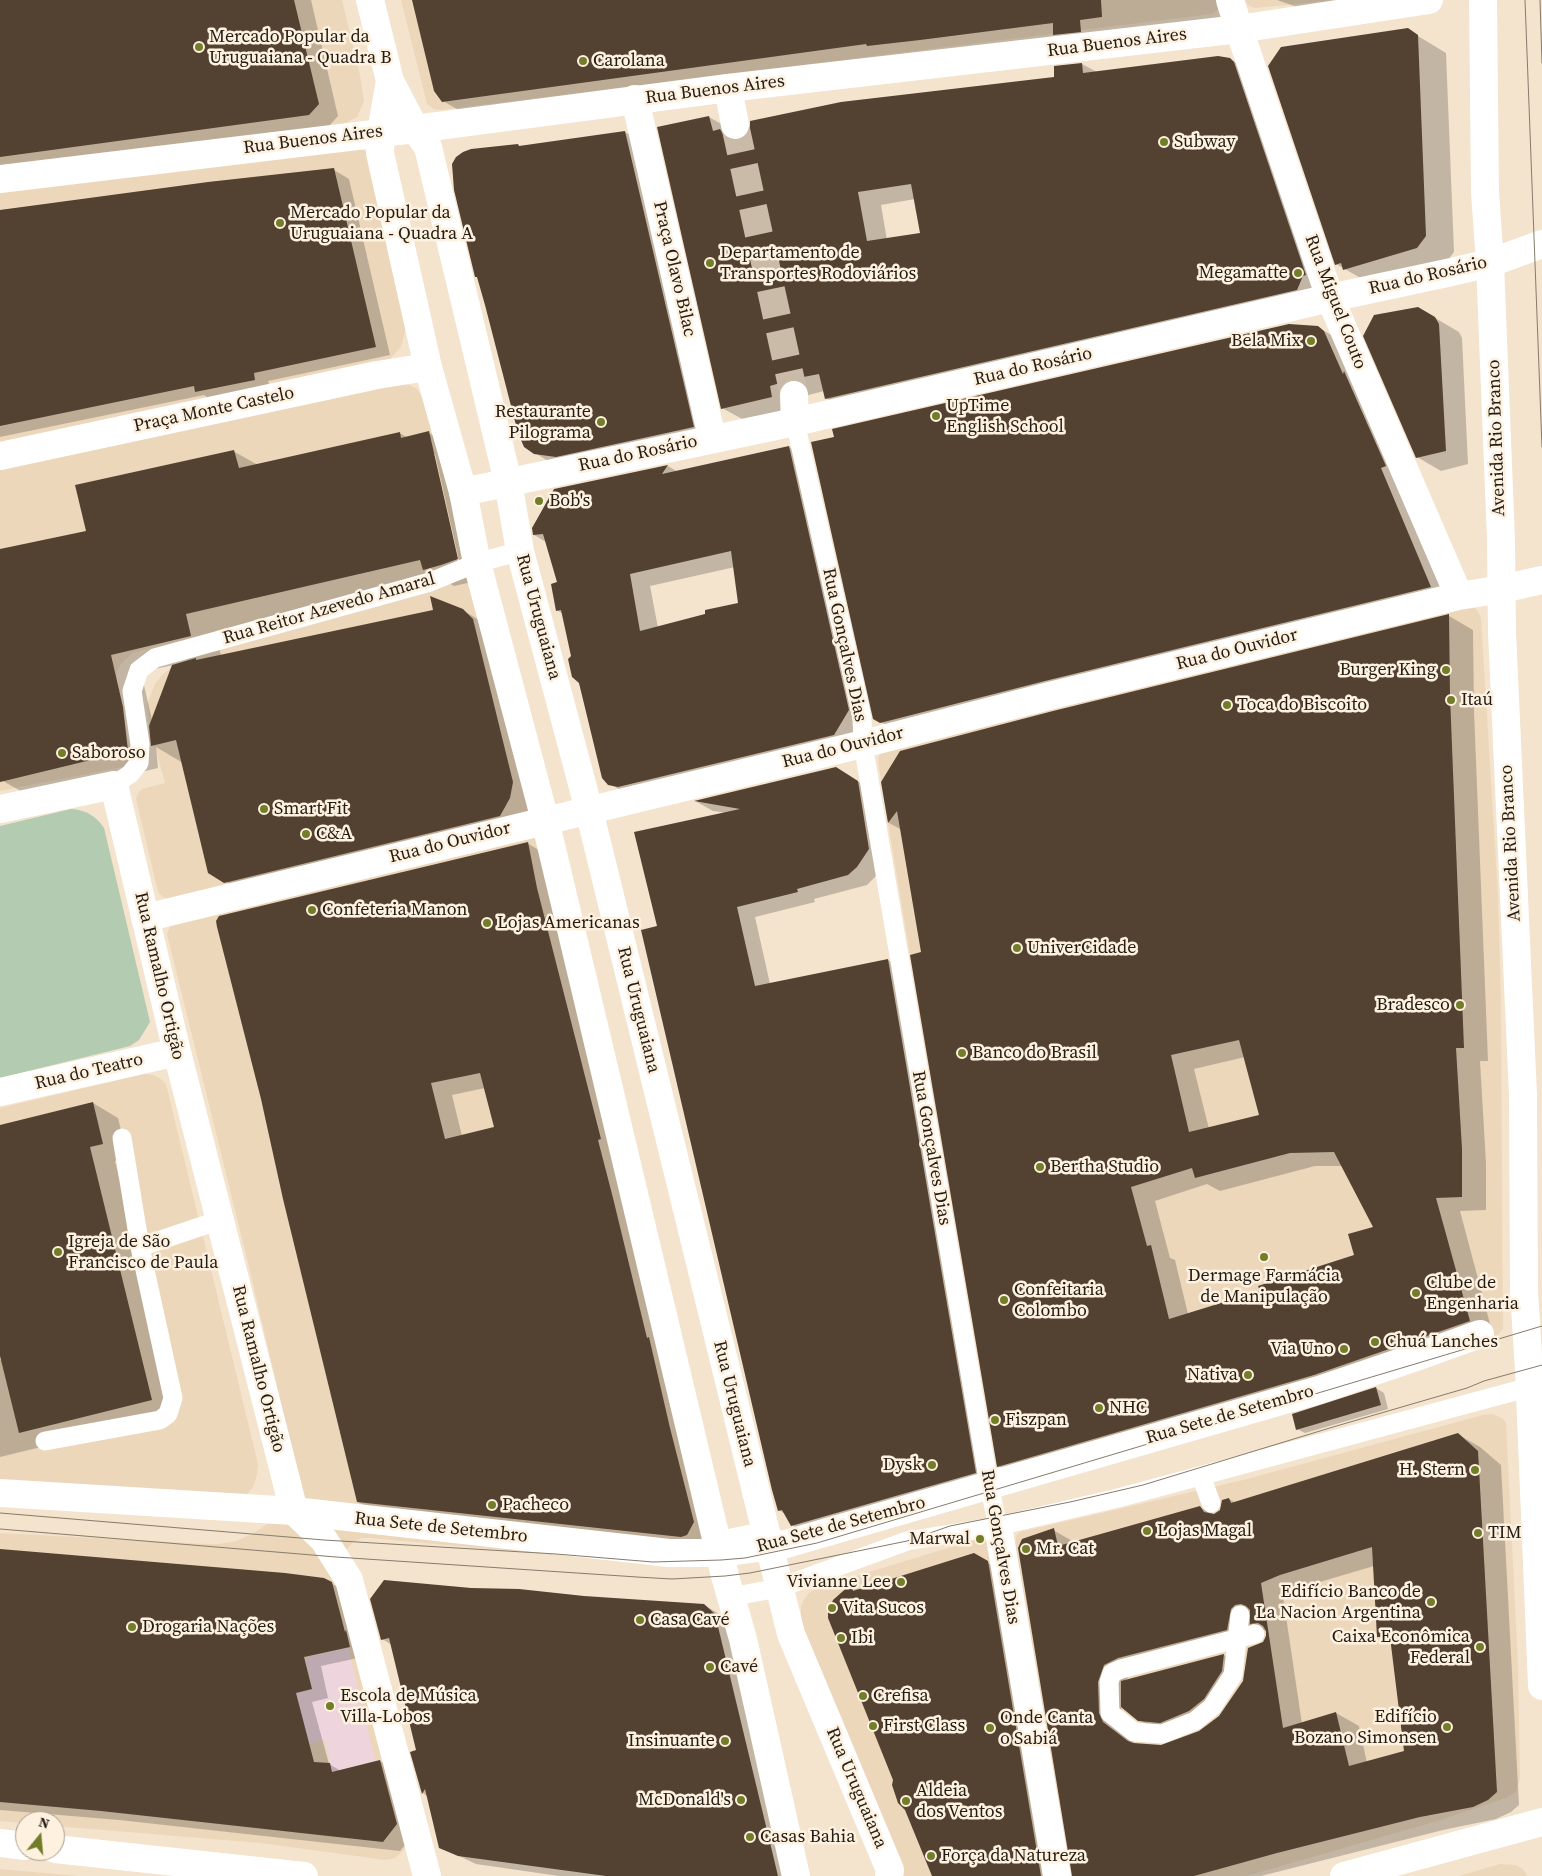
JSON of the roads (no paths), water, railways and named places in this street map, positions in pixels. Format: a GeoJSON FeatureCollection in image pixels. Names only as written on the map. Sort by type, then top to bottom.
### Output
{"type":"FeatureCollection","features":[{"type":"Feature","properties":{"kind":"street","name":"Rua Uruguaiana"},"geometry":{"type":"LineString","coordinates":[[370,0],[390,81],[415,128],[428,147],[508,482],[520,551],[589,810],[791,1634],[890,1870],[889,1876]]}},
{"type":"Feature","properties":{"kind":"street","name":"Rua Miguel Couto"},"geometry":{"type":"LineString","coordinates":[[1230,0],[1330,298],[1459,596]]}},
{"type":"Feature","properties":{"kind":"street","name":"Rua Buenos Aires"},"geometry":{"type":"LineString","coordinates":[[0,179],[636,99],[1239,29],[1429,0]]}},
{"type":"Feature","properties":{"kind":"street","name":"Avenida Rio Branco"},"geometry":{"type":"LineString","coordinates":[[1483,0],[1485,192],[1490,263],[1502,589],[1502,642],[1523,1094],[1524,1292],[1530,1387],[1542,1686]]}},
{"type":"Feature","properties":{"kind":"street","name":"Rua Uruguaiana"},"geometry":{"type":"LineString","coordinates":[[390,81],[381,132],[380,153],[428,367],[462,492],[477,563],[544,820],[718,1547],[745,1649],[796,1876]]}},
{"type":"Feature","properties":{"kind":"street"},"geometry":{"type":"LineString","coordinates":[[728,88],[735,125]]}},
{"type":"Feature","properties":{"kind":"street","name":"Praça Olavo Bilac"},"geometry":{"type":"LineString","coordinates":[[636,99],[712,438]]}},
{"type":"Feature","properties":{"kind":"street","name":"Rua do Rosário"},"geometry":{"type":"LineString","coordinates":[[462,492],[795,422],[1330,298],[1490,263],[1542,244]]}},
{"type":"Feature","properties":{"kind":"street","name":"Praça Monte Castelo"},"geometry":{"type":"LineString","coordinates":[[0,456],[428,367]]}},
{"type":"Feature","properties":{"kind":"street"},"geometry":{"type":"LineString","coordinates":[[794,395],[795,422]]}},
{"type":"Feature","properties":{"kind":"street","name":"Rua do Ouvidor"},"geometry":{"type":"LineString","coordinates":[[145,918],[863,744],[1058,694],[1459,596],[1542,580]]}},
{"type":"Feature","properties":{"kind":"street"},"geometry":{"type":"LineString","coordinates":[[0,809],[114,785]]}},
{"type":"Feature","properties":{"kind":"street","name":"Rua Ramalho Ortigão"},"geometry":{"type":"LineString","coordinates":[[114,785],[177,1052],[294,1511]]}},
{"type":"Feature","properties":{"kind":"street","name":"Rua do Teatro"},"geometry":{"type":"LineString","coordinates":[[0,1092],[177,1052]]}},
{"type":"Feature","properties":{"kind":"street","name":"Rua Sete de Setembro"},"geometry":{"type":"LineString","coordinates":[[0,1493],[294,1511],[669,1553],[767,1539],[989,1485],[1319,1390],[1480,1334]]}},
{"type":"Feature","properties":{"kind":"street"},"geometry":{"type":"LineString","coordinates":[[294,1511],[324,1540],[349,1580],[427,1876]]}},
{"type":"Feature","properties":{"kind":"street","name":"Rua Gonçalves Dias"},"geometry":{"type":"LineString","coordinates":[[998,1526],[1057,1876]]}},
{"type":"Feature","properties":{"kind":"street"},"geometry":{"type":"LineString","coordinates":[[1344,1876],[1542,1822]]}},
{"type":"Feature","properties":{"kind":"street"},"geometry":{"type":"LineString","coordinates":[[0,1843],[15,1845]]}},
{"type":"Feature","properties":{"kind":"street"},"geometry":{"type":"LineString","coordinates":[[65,1850],[304,1876]]}},
{"type":"Feature","properties":{"kind":"lane","name":"Rua Gonçalves Dias"},"geometry":{"type":"LineString","coordinates":[[795,422],[862,718],[863,744],[989,1485],[998,1526]]}},
{"type":"Feature","properties":{"kind":"lane","name":"Rua Reitor Azevedo Amaral"},"geometry":{"type":"LineString","coordinates":[[114,785],[130,774],[139,763],[140,744],[132,691],[139,670],[155,658],[430,582],[477,563],[520,551]]}},
{"type":"Feature","properties":{"kind":"lane"},"geometry":{"type":"LineString","coordinates":[[45,1440],[160,1420],[168,1414],[173,1398],[140,1247],[122,1138]]}},
{"type":"Feature","properties":{"kind":"lane"},"geometry":{"type":"LineString","coordinates":[[140,1247],[220,1220]]}},
{"type":"Feature","properties":{"kind":"lane","name":"Rua Sete de Setembro"},"geometry":{"type":"LineString","coordinates":[[730,1596],[779,1588],[907,1541],[998,1526],[1118,1498],[1530,1387]]}},
{"type":"Feature","properties":{"kind":"lane"},"geometry":{"type":"LineString","coordinates":[[1200,1476],[1211,1503]]}},
{"type":"Feature","properties":{"kind":"lane"},"geometry":{"type":"LineString","coordinates":[[1240,1614],[1238,1632],[1237,1640],[1233,1675],[1212,1707],[1195,1720],[1162,1734],[1134,1732],[1110,1713],[1110,1682],[1112,1673],[1121,1669],[1236,1639],[1245,1636],[1255,1634]]}},
{"type":"Feature","properties":{"kind":"tunnel"},"geometry":{"type":"LineString","coordinates":[[735,125],[794,395]]}},
{"type":"Feature","properties":{"kind":"tram line"},"geometry":{"type":"LineString","coordinates":[[1525,0],[1542,447]]}},
{"type":"Feature","properties":{"kind":"tram line"},"geometry":{"type":"LineString","coordinates":[[1540,0],[1542,63]]}},
{"type":"Feature","properties":{"kind":"tram line"},"geometry":{"type":"LineString","coordinates":[[0,1513],[324,1540],[556,1554],[653,1562],[745,1558],[817,1543],[1542,1326]]}},
{"type":"Feature","properties":{"kind":"tram line"},"geometry":{"type":"LineString","coordinates":[[0,1529],[336,1557],[637,1577],[672,1579],[725,1576],[750,1573],[907,1541],[950,1526],[1143,1485],[1542,1365]]}},
{"type":"Feature","properties":{"kind":"place","name":"Mercado Popular da Uruguaiana - Quadra B"},"geometry":{"type":"Point","coordinates":[199,47]}},
{"type":"Feature","properties":{"kind":"place","name":"Carolana"},"geometry":{"type":"Point","coordinates":[583,61]}},
{"type":"Feature","properties":{"kind":"place","name":"Subway"},"geometry":{"type":"Point","coordinates":[1164,142]}},
{"type":"Feature","properties":{"kind":"place","name":"Mercado Popular da Uruguaiana - Quadra A"},"geometry":{"type":"Point","coordinates":[280,223]}},
{"type":"Feature","properties":{"kind":"place","name":"Departamento de Transportes Rodoviários"},"geometry":{"type":"Point","coordinates":[710,263]}},
{"type":"Feature","properties":{"kind":"place","name":"Megamatte"},"geometry":{"type":"Point","coordinates":[1298,273]}},
{"type":"Feature","properties":{"kind":"place","name":"Bela Mix"},"geometry":{"type":"Point","coordinates":[1311,341]}},
{"type":"Feature","properties":{"kind":"place","name":"UpTime English School"},"geometry":{"type":"Point","coordinates":[936,416]}},
{"type":"Feature","properties":{"kind":"place","name":"Restaurante Pilograma"},"geometry":{"type":"Point","coordinates":[601,422]}},
{"type":"Feature","properties":{"kind":"place","name":"Bob's"},"geometry":{"type":"Point","coordinates":[539,501]}},
{"type":"Feature","properties":{"kind":"place","name":"Burger King"},"geometry":{"type":"Point","coordinates":[1446,670]}},
{"type":"Feature","properties":{"kind":"place","name":"Itaú"},"geometry":{"type":"Point","coordinates":[1451,700]}},
{"type":"Feature","properties":{"kind":"place","name":"Toca do Biscoito"},"geometry":{"type":"Point","coordinates":[1227,705]}},
{"type":"Feature","properties":{"kind":"place","name":"Saboroso"},"geometry":{"type":"Point","coordinates":[62,753]}},
{"type":"Feature","properties":{"kind":"place","name":"Smart Fit"},"geometry":{"type":"Point","coordinates":[264,809]}},
{"type":"Feature","properties":{"kind":"place","name":"C&A"},"geometry":{"type":"Point","coordinates":[306,834]}},
{"type":"Feature","properties":{"kind":"place","name":"Confeteria Manon"},"geometry":{"type":"Point","coordinates":[312,910]}},
{"type":"Feature","properties":{"kind":"place","name":"Lojas Americanas"},"geometry":{"type":"Point","coordinates":[487,923]}},
{"type":"Feature","properties":{"kind":"place","name":"UniverCidade"},"geometry":{"type":"Point","coordinates":[1017,948]}},
{"type":"Feature","properties":{"kind":"place","name":"Bradesco"},"geometry":{"type":"Point","coordinates":[1460,1005]}},
{"type":"Feature","properties":{"kind":"place","name":"Banco do Brasil"},"geometry":{"type":"Point","coordinates":[962,1053]}},
{"type":"Feature","properties":{"kind":"place","name":"Bertha Studio"},"geometry":{"type":"Point","coordinates":[1040,1167]}},
{"type":"Feature","properties":{"kind":"place","name":"Igreja de São Francisco de Paula"},"geometry":{"type":"Point","coordinates":[58,1252]}},
{"type":"Feature","properties":{"kind":"place","name":"Dermage Farmácia de Manipulação"},"geometry":{"type":"Point","coordinates":[1264,1257]}},
{"type":"Feature","properties":{"kind":"place","name":"Clube de Engenharia"},"geometry":{"type":"Point","coordinates":[1416,1293]}},
{"type":"Feature","properties":{"kind":"place","name":"Confeitaria Colombo"},"geometry":{"type":"Point","coordinates":[1004,1300]}},
{"type":"Feature","properties":{"kind":"place","name":"Chuá Lanches"},"geometry":{"type":"Point","coordinates":[1375,1342]}},
{"type":"Feature","properties":{"kind":"place","name":"Via Uno"},"geometry":{"type":"Point","coordinates":[1344,1349]}},
{"type":"Feature","properties":{"kind":"place","name":"Nativa"},"geometry":{"type":"Point","coordinates":[1248,1375]}},
{"type":"Feature","properties":{"kind":"place","name":"NHC"},"geometry":{"type":"Point","coordinates":[1099,1408]}},
{"type":"Feature","properties":{"kind":"place","name":"Fiszpan"},"geometry":{"type":"Point","coordinates":[995,1420]}},
{"type":"Feature","properties":{"kind":"place","name":"Dysk"},"geometry":{"type":"Point","coordinates":[932,1465]}},
{"type":"Feature","properties":{"kind":"place","name":"H. Stern"},"geometry":{"type":"Point","coordinates":[1475,1470]}},
{"type":"Feature","properties":{"kind":"place","name":"Pacheco"},"geometry":{"type":"Point","coordinates":[492,1505]}},
{"type":"Feature","properties":{"kind":"place","name":"Lojas Magal"},"geometry":{"type":"Point","coordinates":[1147,1531]}},
{"type":"Feature","properties":{"kind":"place","name":"TIM"},"geometry":{"type":"Point","coordinates":[1478,1533]}},
{"type":"Feature","properties":{"kind":"place","name":"Marwal"},"geometry":{"type":"Point","coordinates":[980,1539]}},
{"type":"Feature","properties":{"kind":"place","name":"Mr. Cat"},"geometry":{"type":"Point","coordinates":[1026,1549]}},
{"type":"Feature","properties":{"kind":"place","name":"Vivianne Lee"},"geometry":{"type":"Point","coordinates":[901,1582]}},
{"type":"Feature","properties":{"kind":"place","name":"Edifício Banco de La Nacion Argentina"},"geometry":{"type":"Point","coordinates":[1431,1602]}},
{"type":"Feature","properties":{"kind":"place","name":"Vita Sucos"},"geometry":{"type":"Point","coordinates":[832,1608]}},
{"type":"Feature","properties":{"kind":"place","name":"Casa Cavé"},"geometry":{"type":"Point","coordinates":[640,1620]}},
{"type":"Feature","properties":{"kind":"place","name":"Drogaria Nações"},"geometry":{"type":"Point","coordinates":[132,1627]}},
{"type":"Feature","properties":{"kind":"place","name":"Ibi"},"geometry":{"type":"Point","coordinates":[841,1638]}},
{"type":"Feature","properties":{"kind":"place","name":"Caixa Econômica Federal"},"geometry":{"type":"Point","coordinates":[1480,1647]}},
{"type":"Feature","properties":{"kind":"place","name":"Cavé"},"geometry":{"type":"Point","coordinates":[710,1667]}},
{"type":"Feature","properties":{"kind":"place","name":"Crefisa"},"geometry":{"type":"Point","coordinates":[863,1696]}},
{"type":"Feature","properties":{"kind":"place","name":"Escola de Música Villa-Lobos"},"geometry":{"type":"Point","coordinates":[330,1706]}},
{"type":"Feature","properties":{"kind":"place","name":"First Class"},"geometry":{"type":"Point","coordinates":[873,1726]}},
{"type":"Feature","properties":{"kind":"place","name":"Edifício Bozano Simonsen"},"geometry":{"type":"Point","coordinates":[1447,1727]}},
{"type":"Feature","properties":{"kind":"place","name":"Onde Canta o Sabiá"},"geometry":{"type":"Point","coordinates":[990,1728]}},
{"type":"Feature","properties":{"kind":"place","name":"Insinuante"},"geometry":{"type":"Point","coordinates":[725,1741]}},
{"type":"Feature","properties":{"kind":"place","name":"McDonald's"},"geometry":{"type":"Point","coordinates":[741,1800]}},
{"type":"Feature","properties":{"kind":"place","name":"Aldeia dos Ventos"},"geometry":{"type":"Point","coordinates":[906,1801]}},
{"type":"Feature","properties":{"kind":"place","name":"Casas Bahia"},"geometry":{"type":"Point","coordinates":[750,1837]}},
{"type":"Feature","properties":{"kind":"place","name":"Força da Natureza"},"geometry":{"type":"Point","coordinates":[931,1856]}}]}
